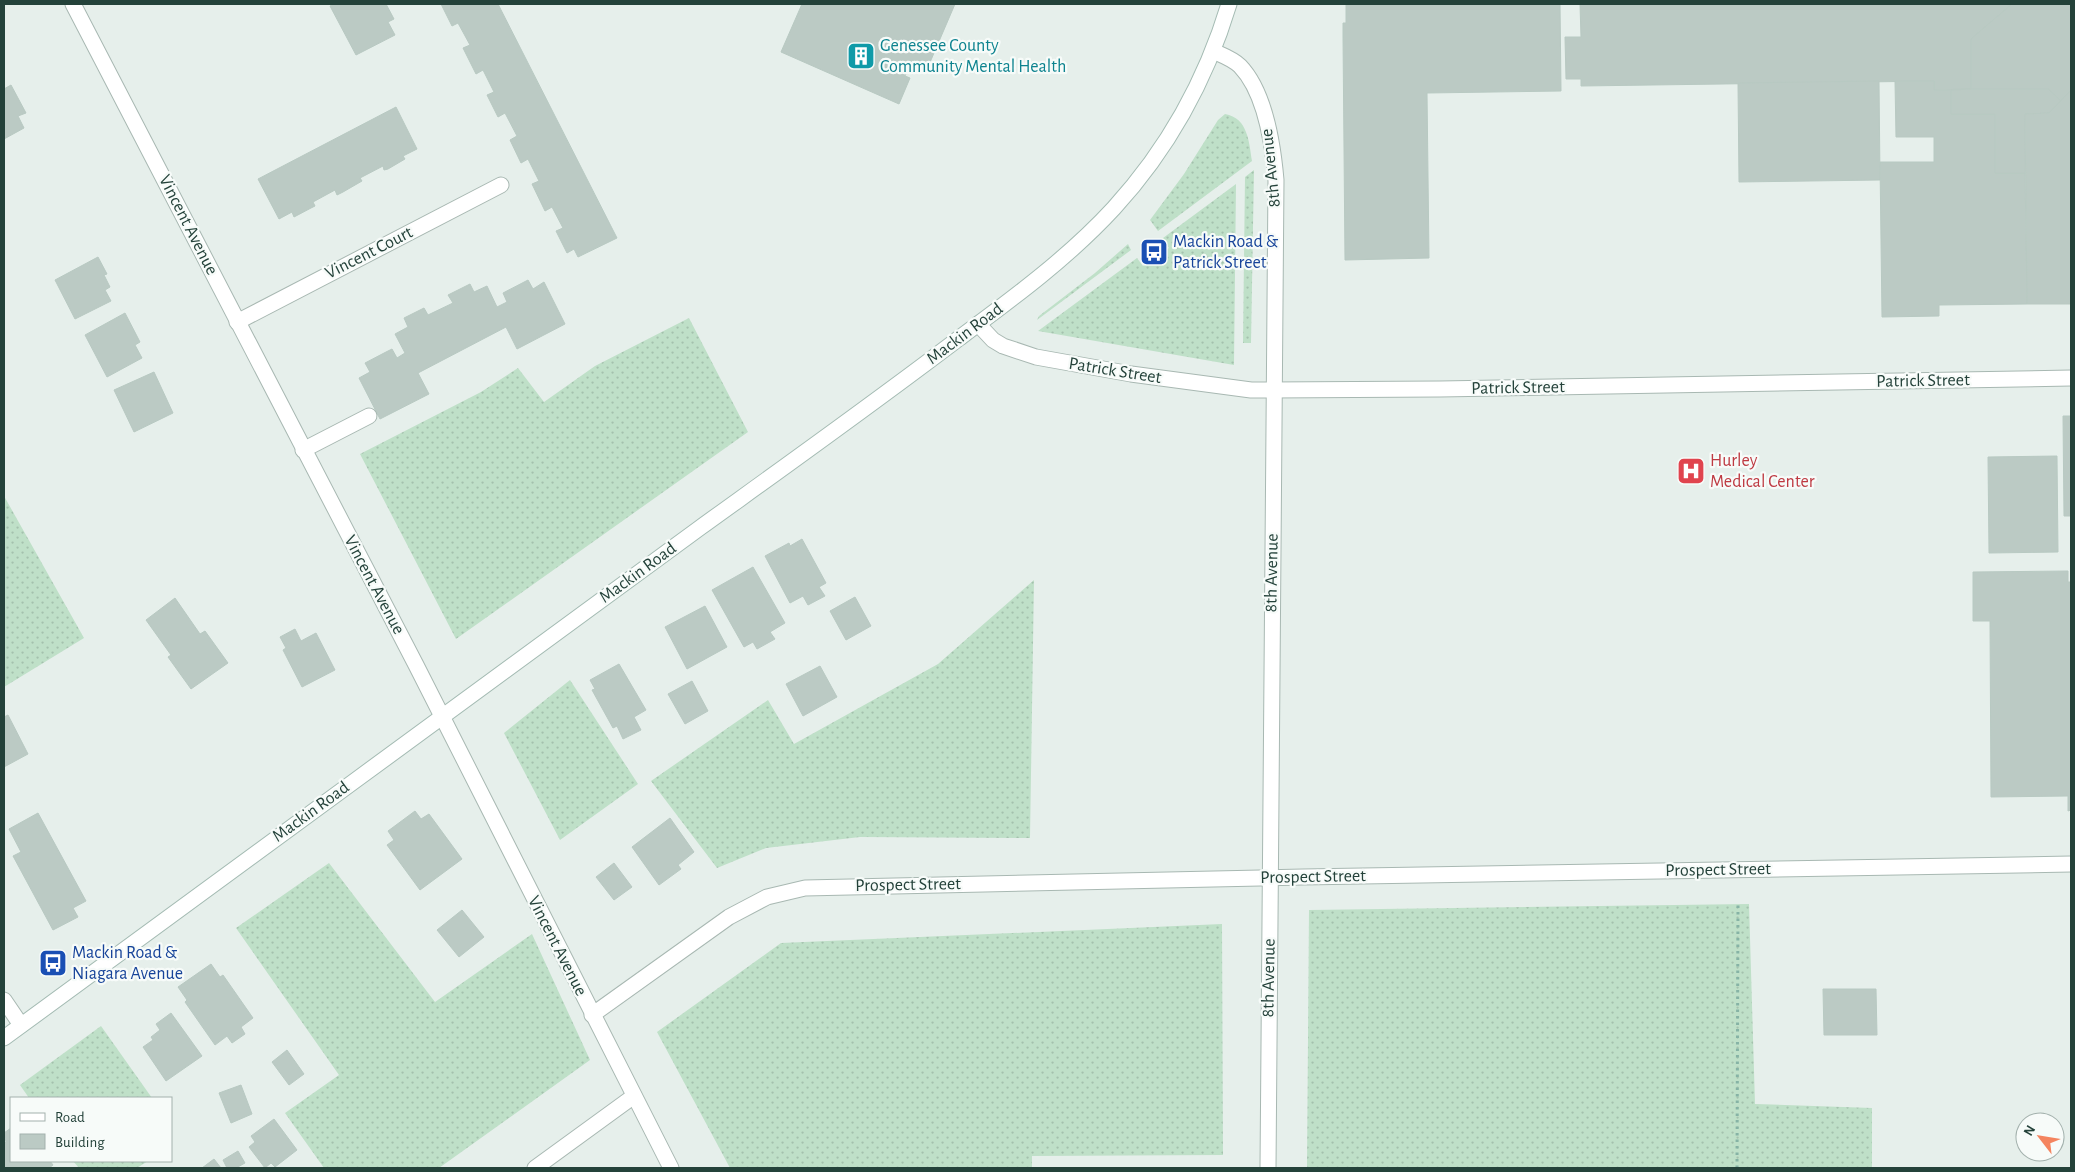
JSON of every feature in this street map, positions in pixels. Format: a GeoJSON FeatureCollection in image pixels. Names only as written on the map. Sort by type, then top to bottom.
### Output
{"type":"FeatureCollection","features":[{"type":"Feature","properties":{"kind":"street","name":"Vincent Avenue"},"geometry":{"type":"LineString","coordinates":[[74,4],[441,716],[671,1168]]}},
{"type":"Feature","properties":{"kind":"street"},"geometry":{"type":"LineString","coordinates":[[1213,51],[1229,4]]}},
{"type":"Feature","properties":{"kind":"street","name":"Mackin Road"},"geometry":{"type":"LineString","coordinates":[[4,1038],[978,324],[1076,245],[1132,187],[1180,118],[1195,91],[1213,51]]}},
{"type":"Feature","properties":{"kind":"street","name":"8th Avenue"},"geometry":{"type":"LineString","coordinates":[[1213,51],[1232,60],[1246,74],[1259,102],[1270,141],[1277,202],[1268,1168]]}},
{"type":"Feature","properties":{"kind":"street","name":"Vincent Court"},"geometry":{"type":"LineString","coordinates":[[237,322],[502,185]]}},
{"type":"Feature","properties":{"kind":"street","name":"Patrick Street"},"geometry":{"type":"LineString","coordinates":[[978,324],[993,340],[1003,346],[1036,357],[1228,388],[1274,390],[2071,378]]}},
{"type":"Feature","properties":{"kind":"street"},"geometry":{"type":"LineString","coordinates":[[303,450],[368,416]]}},
{"type":"Feature","properties":{"kind":"street","name":"Prospect Street"},"geometry":{"type":"LineString","coordinates":[[592,1015],[729,917],[767,897],[784,892],[828,888],[1270,877],[2071,864]]}},
{"type":"Feature","properties":{"kind":"street"},"geometry":{"type":"LineString","coordinates":[[4,1000],[21,1025]]}},
{"type":"Feature","properties":{"kind":"street"},"geometry":{"type":"LineString","coordinates":[[535,1168],[634,1096]]}},
{"type":"Feature","properties":{"kind":"path"},"geometry":{"type":"LineString","coordinates":[[1737,1168],[1738,905]]}},
{"type":"Feature","properties":{"kind":"green space"},"geometry":{"type":"Polygon","coordinates":[[[1225,114],[1233,116],[1243,126],[1248,139],[1252,161],[1158,231],[1150,220],[1184,174],[1218,120],[1225,114]]]}},
{"type":"Feature","properties":{"kind":"green space"},"geometry":{"type":"Polygon","coordinates":[[[1254,170],[1251,343],[1243,343],[1245,177],[1254,170]]]}},
{"type":"Feature","properties":{"kind":"green space"},"geometry":{"type":"Polygon","coordinates":[[[1236,184],[1234,365],[1038,331],[1137,258],[1143,266],[1169,248],[1163,238],[1236,184]]]}},
{"type":"Feature","properties":{"kind":"green space"},"geometry":{"type":"Polygon","coordinates":[[[1128,244],[1131,250],[1037,320],[1039,316],[1095,273],[1128,244]]]}},
{"type":"Feature","properties":{"kind":"green space"},"geometry":{"type":"Polygon","coordinates":[[[689,318],[748,432],[456,639],[360,454],[481,392],[518,368],[544,402],[595,366],[689,318]]]}},
{"type":"Feature","properties":{"kind":"green space"},"geometry":{"type":"Polygon","coordinates":[[[4,496],[84,638],[4,687],[4,496]]]}},
{"type":"Feature","properties":{"kind":"green space"},"geometry":{"type":"Polygon","coordinates":[[[1034,580],[1030,838],[860,837],[766,848],[717,868],[651,781],[768,700],[794,744],[938,664],[1034,580]]]}},
{"type":"Feature","properties":{"kind":"green space"},"geometry":{"type":"Polygon","coordinates":[[[570,680],[638,784],[560,840],[504,733],[570,680]]]}},
{"type":"Feature","properties":{"kind":"green space"},"geometry":{"type":"Polygon","coordinates":[[[329,863],[435,1002],[532,934],[590,1060],[439,1168],[324,1168],[285,1113],[339,1075],[236,928],[329,863]]]}},
{"type":"Feature","properties":{"kind":"green space"},"geometry":{"type":"Polygon","coordinates":[[[1749,904],[1755,1104],[1872,1108],[1872,1168],[1307,1168],[1309,910],[1749,904]]]}},
{"type":"Feature","properties":{"kind":"green space"},"geometry":{"type":"Polygon","coordinates":[[[1222,924],[1223,1155],[1032,1156],[1032,1168],[730,1168],[657,1032],[781,943],[1222,924]]]}},
{"type":"Feature","properties":{"kind":"green space"},"geometry":{"type":"Polygon","coordinates":[[[101,1026],[151,1097],[28,1097],[20,1085],[101,1026]]]}},
{"type":"Feature","properties":{"kind":"green space"},"geometry":{"type":"Polygon","coordinates":[[[74,1162],[146,1162],[137,1168],[79,1168],[74,1162]]]}},
{"type":"Feature","properties":{"kind":"building"},"geometry":{"type":"Polygon","coordinates":[[[334,4],[386,4],[394,19],[388,22],[395,35],[356,55],[330,6],[334,4]]]}},
{"type":"Feature","properties":{"kind":"building"},"geometry":{"type":"Polygon","coordinates":[[[441,4],[498,4],[617,238],[578,257],[574,249],[567,253],[556,231],[563,228],[552,207],[545,211],[532,184],[539,181],[528,159],[521,163],[510,140],[517,136],[505,113],[498,117],[487,95],[494,92],[483,70],[476,74],[463,48],[470,45],[458,23],[452,26],[441,4]]]}},
{"type":"Feature","properties":{"kind":"building","name":"Genessee County Community Mental Health"},"geometry":{"type":"Polygon","coordinates":[[[802,4],[955,4],[928,67],[912,60],[905,76],[910,78],[899,104],[781,52],[802,4]]]}},
{"type":"Feature","properties":{"kind":"building"},"geometry":{"type":"Polygon","coordinates":[[[1346,4],[1560,4],[1561,91],[1427,93],[1429,258],[1345,260],[1343,23],[1346,23],[1346,4]]]}},
{"type":"Feature","properties":{"kind":"building"},"geometry":{"type":"Polygon","coordinates":[[[1580,4],[2012,4],[1971,39],[1971,89],[1934,90],[1934,81],[1581,86],[1581,79],[1566,79],[1565,37],[1581,37],[1580,4]]]}},
{"type":"Feature","properties":{"kind":"building"},"geometry":{"type":"Polygon","coordinates":[[[2012,4],[2071,4],[2071,90],[2061,101],[2048,89],[1971,89],[1971,39],[2012,4]]]}},
{"type":"Feature","properties":{"kind":"building"},"geometry":{"type":"Polygon","coordinates":[[[1879,81],[1880,180],[1739,182],[1738,83],[1879,81]]]}},
{"type":"Feature","properties":{"kind":"building"},"geometry":{"type":"Polygon","coordinates":[[[1895,81],[1934,81],[1934,90],[1951,90],[1951,114],[1995,114],[1995,173],[2025,173],[2027,304],[1939,305],[1939,316],[1882,317],[1880,162],[1934,162],[1934,137],[1896,137],[1895,81]]]}},
{"type":"Feature","properties":{"kind":"building"},"geometry":{"type":"Polygon","coordinates":[[[11,85],[26,113],[18,116],[24,128],[4,139],[4,89],[11,85]]]}},
{"type":"Feature","properties":{"kind":"building"},"geometry":{"type":"Polygon","coordinates":[[[2048,89],[2061,101],[2049,113],[2025,114],[2025,173],[1995,173],[1995,114],[1951,114],[1951,90],[2048,89]]]}},
{"type":"Feature","properties":{"kind":"building"},"geometry":{"type":"Polygon","coordinates":[[[2071,90],[2071,304],[2027,304],[2025,114],[2049,113],[2071,90]]]}},
{"type":"Feature","properties":{"kind":"building"},"geometry":{"type":"Polygon","coordinates":[[[396,107],[417,149],[403,156],[405,159],[388,169],[384,170],[383,166],[360,178],[362,181],[343,192],[337,195],[335,190],[313,202],[315,206],[294,217],[292,212],[279,219],[258,179],[396,107]]]}},
{"type":"Feature","properties":{"kind":"building"},"geometry":{"type":"Polygon","coordinates":[[[98,257],[107,274],[104,275],[110,287],[105,290],[111,301],[75,319],[55,280],[98,257]]]}},
{"type":"Feature","properties":{"kind":"building"},"geometry":{"type":"Polygon","coordinates":[[[528,280],[533,289],[544,282],[565,324],[517,349],[506,327],[418,373],[429,394],[380,419],[359,378],[370,372],[365,363],[392,349],[397,358],[405,353],[395,334],[408,327],[404,318],[424,308],[428,315],[453,303],[448,295],[470,284],[474,292],[487,286],[497,307],[507,302],[503,293],[528,280]]]}},
{"type":"Feature","properties":{"kind":"building"},"geometry":{"type":"Polygon","coordinates":[[[125,313],[140,342],[135,345],[142,358],[107,377],[85,335],[125,313]]]}},
{"type":"Feature","properties":{"kind":"building"},"geometry":{"type":"Polygon","coordinates":[[[154,372],[173,413],[134,432],[114,390],[154,372]]]}},
{"type":"Feature","properties":{"kind":"building"},"geometry":{"type":"Polygon","coordinates":[[[2063,416],[2071,416],[2071,516],[2064,516],[2063,416]]]}},
{"type":"Feature","properties":{"kind":"building"},"geometry":{"type":"Polygon","coordinates":[[[2057,456],[2058,552],[1989,553],[1988,457],[2057,456]]]}},
{"type":"Feature","properties":{"kind":"building"},"geometry":{"type":"Polygon","coordinates":[[[802,539],[826,583],[819,587],[825,596],[808,605],[803,596],[790,603],[765,556],[789,543],[790,546],[802,539]]]}},
{"type":"Feature","properties":{"kind":"building"},"geometry":{"type":"Polygon","coordinates":[[[753,567],[785,623],[770,632],[775,639],[757,649],[753,642],[744,647],[712,590],[753,567]]]}},
{"type":"Feature","properties":{"kind":"building"},"geometry":{"type":"Polygon","coordinates":[[[2068,571],[2068,582],[2071,582],[2071,810],[2068,811],[2068,796],[1991,797],[1990,621],[1973,621],[1973,572],[2068,571]]]}},
{"type":"Feature","properties":{"kind":"building"},"geometry":{"type":"Polygon","coordinates":[[[855,597],[871,626],[846,640],[830,611],[855,597]]]}},
{"type":"Feature","properties":{"kind":"building"},"geometry":{"type":"Polygon","coordinates":[[[175,598],[200,634],[205,631],[228,663],[191,689],[168,657],[171,655],[146,620],[175,598]]]}},
{"type":"Feature","properties":{"kind":"building"},"geometry":{"type":"Polygon","coordinates":[[[705,606],[727,647],[687,669],[665,627],[705,606]]]}},
{"type":"Feature","properties":{"kind":"building"},"geometry":{"type":"Polygon","coordinates":[[[295,629],[301,641],[316,633],[335,670],[302,687],[283,650],[286,648],[280,637],[295,629]]]}},
{"type":"Feature","properties":{"kind":"building"},"geometry":{"type":"Polygon","coordinates":[[[619,664],[646,710],[634,717],[641,730],[623,739],[617,726],[613,728],[592,690],[595,689],[590,680],[619,664]]]}},
{"type":"Feature","properties":{"kind":"building"},"geometry":{"type":"Polygon","coordinates":[[[820,666],[837,697],[803,716],[786,684],[820,666]]]}},
{"type":"Feature","properties":{"kind":"building"},"geometry":{"type":"Polygon","coordinates":[[[692,681],[708,711],[685,724],[668,694],[692,681]]]}},
{"type":"Feature","properties":{"kind":"building"},"geometry":{"type":"Polygon","coordinates":[[[8,715],[28,754],[4,767],[4,717],[8,715]]]}},
{"type":"Feature","properties":{"kind":"building"},"geometry":{"type":"Polygon","coordinates":[[[415,811],[421,819],[429,814],[462,859],[420,890],[387,845],[394,840],[388,831],[415,811]]]}},
{"type":"Feature","properties":{"kind":"building"},"geometry":{"type":"Polygon","coordinates":[[[38,813],[86,901],[73,908],[78,917],[53,930],[13,856],[21,852],[9,829],[38,813]]]}},
{"type":"Feature","properties":{"kind":"building"},"geometry":{"type":"Polygon","coordinates":[[[670,818],[694,852],[678,865],[681,869],[659,885],[632,847],[670,818]]]}},
{"type":"Feature","properties":{"kind":"building"},"geometry":{"type":"Polygon","coordinates":[[[614,863],[632,887],[614,900],[596,877],[614,863]]]}},
{"type":"Feature","properties":{"kind":"building"},"geometry":{"type":"Polygon","coordinates":[[[462,910],[484,937],[459,957],[437,930],[462,910]]]}},
{"type":"Feature","properties":{"kind":"building"},"geometry":{"type":"Polygon","coordinates":[[[211,964],[220,977],[223,975],[253,1018],[241,1027],[245,1034],[232,1043],[227,1036],[215,1045],[185,1002],[187,1000],[178,987],[211,964]]]}},
{"type":"Feature","properties":{"kind":"building"},"geometry":{"type":"Polygon","coordinates":[[[1823,989],[1876,989],[1877,1035],[1824,1035],[1823,989]]]}},
{"type":"Feature","properties":{"kind":"building"},"geometry":{"type":"Polygon","coordinates":[[[171,1013],[202,1056],[166,1081],[143,1047],[153,1040],[151,1037],[160,1030],[156,1024],[171,1013]]]}},
{"type":"Feature","properties":{"kind":"building"},"geometry":{"type":"Polygon","coordinates":[[[287,1050],[304,1074],[289,1085],[272,1062],[287,1050]]]}},
{"type":"Feature","properties":{"kind":"building"},"geometry":{"type":"Polygon","coordinates":[[[241,1085],[252,1114],[231,1123],[219,1093],[241,1085]]]}},
{"type":"Feature","properties":{"kind":"building"},"geometry":{"type":"Polygon","coordinates":[[[274,1119],[297,1150],[275,1167],[271,1163],[265,1168],[249,1147],[255,1142],[251,1136],[274,1119]]]}},
{"type":"Feature","properties":{"kind":"building"},"geometry":{"type":"Polygon","coordinates":[[[10,1129],[10,1162],[51,1162],[53,1165],[49,1168],[4,1168],[4,1144],[6,1142],[4,1133],[10,1129]]]}},
{"type":"Feature","properties":{"kind":"building"},"geometry":{"type":"Polygon","coordinates":[[[238,1151],[245,1163],[236,1168],[227,1168],[223,1160],[238,1151]]]}},
{"type":"Feature","properties":{"kind":"building"},"geometry":{"type":"Polygon","coordinates":[[[214,1159],[221,1168],[202,1168],[214,1159]]]}},
{"type":"Feature","properties":{"kind":"place","name":"Genessee County Community Mental Health"},"geometry":{"type":"Point","coordinates":[861,56]}},
{"type":"Feature","properties":{"kind":"place","name":"Mackin Road & Patrick Street"},"geometry":{"type":"Point","coordinates":[1154,252]}},
{"type":"Feature","properties":{"kind":"place","name":"Hurley Medical Center"},"geometry":{"type":"Point","coordinates":[1691,471]}},
{"type":"Feature","properties":{"kind":"place","name":"Mackin Road & Niagara Avenue"},"geometry":{"type":"Point","coordinates":[53,963]}}]}
